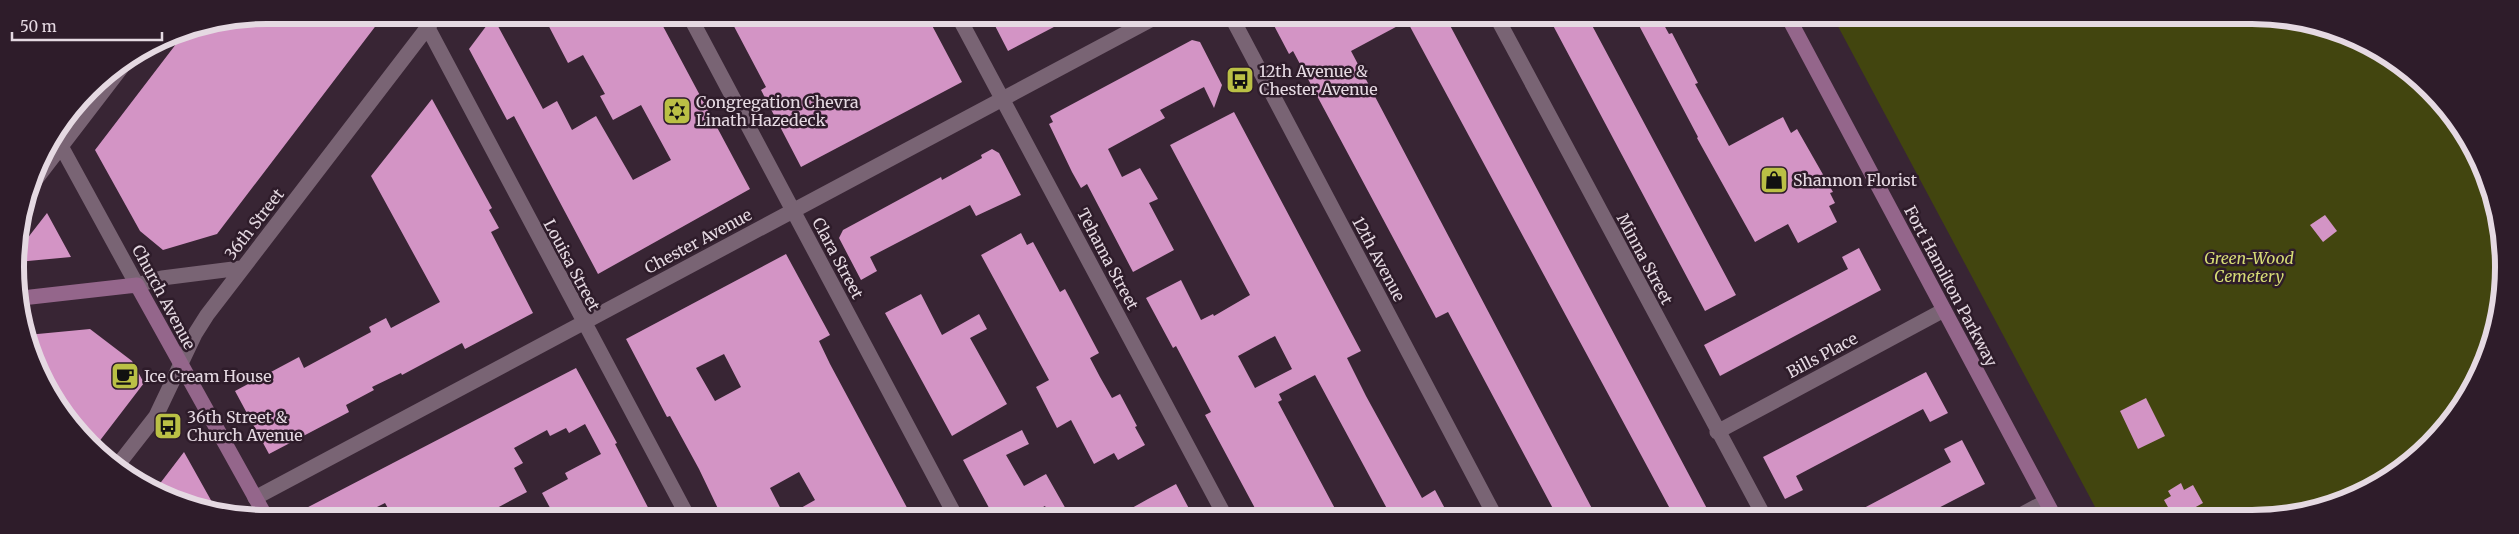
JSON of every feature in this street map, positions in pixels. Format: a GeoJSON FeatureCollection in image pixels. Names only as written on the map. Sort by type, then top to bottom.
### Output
{"type":"FeatureCollection","features":[{"type":"Feature","properties":{"kind":"main road","name":"Fort Hamilton Parkway"},"geometry":{"type":"LineString","coordinates":[[1792,24],[2050,510]]}},
{"type":"Feature","properties":{"kind":"main road"},"geometry":{"type":"LineString","coordinates":[[26,298],[137,285]]}},
{"type":"Feature","properties":{"kind":"main road","name":"Church Avenue"},"geometry":{"type":"LineString","coordinates":[[137,285],[262,510]]}},
{"type":"Feature","properties":{"kind":"street","name":"36th Street"},"geometry":{"type":"LineString","coordinates":[[121,461],[156,416],[195,334],[242,268],[431,24]]}},
{"type":"Feature","properties":{"kind":"street","name":"Clara Street"},"geometry":{"type":"LineString","coordinates":[[692,24],[952,510]]}},
{"type":"Feature","properties":{"kind":"street","name":"Tehama Street"},"geometry":{"type":"LineString","coordinates":[[962,24],[1222,510]]}},
{"type":"Feature","properties":{"kind":"street","name":"Chester Avenue"},"geometry":{"type":"LineString","coordinates":[[255,498],[1143,24]]}},
{"type":"Feature","properties":{"kind":"street","name":"12th Avenue"},"geometry":{"type":"LineString","coordinates":[[1235,24],[1492,510]]}},
{"type":"Feature","properties":{"kind":"street","name":"Minna Street"},"geometry":{"type":"LineString","coordinates":[[1500,24],[1760,510]]}},
{"type":"Feature","properties":{"kind":"street","name":"Louisa Street"},"geometry":{"type":"LineString","coordinates":[[428,28],[583,323],[684,510]]}},
{"type":"Feature","properties":{"kind":"street"},"geometry":{"type":"LineString","coordinates":[[45,168],[111,81]]}},
{"type":"Feature","properties":{"kind":"street","name":"Church Avenue"},"geometry":{"type":"LineString","coordinates":[[62,146],[137,285]]}},
{"type":"Feature","properties":{"kind":"street"},"geometry":{"type":"LineString","coordinates":[[137,285],[162,278],[242,268]]}},
{"type":"Feature","properties":{"kind":"street","name":"Bills Place"},"geometry":{"type":"LineString","coordinates":[[1717,432],[1944,310]]}},
{"type":"Feature","properties":{"kind":"street"},"geometry":{"type":"LineString","coordinates":[[2030,510],[2045,502]]}},
{"type":"Feature","properties":{"kind":"green space","name":"Green-Wood Cemetery"},"geometry":{"type":"Polygon","coordinates":[[[1837,24],[2268,24],[2299,28],[2345,42],[2374,56],[2400,74],[2435,107],[2463,145],[2477,174],[2491,220],[2495,251],[2493,299],[2487,330],[2470,375],[2445,415],[2424,439],[2400,460],[2374,478],[2345,492],[2299,506],[2268,510],[2097,510],[1837,24]]]}},
{"type":"Feature","properties":{"kind":"building"},"geometry":{"type":"Polygon","coordinates":[[[251,24],[377,24],[217,234],[163,250],[140,231],[95,150],[179,40],[220,28],[251,24]]]}},
{"type":"Feature","properties":{"kind":"building"},"geometry":{"type":"Polygon","coordinates":[[[488,24],[497,24],[543,109],[557,101],[572,130],[596,116],[633,180],[671,160],[641,105],[613,120],[600,96],[605,94],[583,55],[568,63],[548,24],[662,24],[750,189],[598,274],[514,116],[507,120],[469,49],[488,24]]]}},
{"type":"Feature","properties":{"kind":"building"},"geometry":{"type":"Polygon","coordinates":[[[733,24],[931,24],[962,82],[801,167],[761,90],[766,87],[733,24]]]}},
{"type":"Feature","properties":{"kind":"building"},"geometry":{"type":"Polygon","coordinates":[[[994,24],[1060,24],[1008,51],[994,24]]]}},
{"type":"Feature","properties":{"kind":"building"},"geometry":{"type":"Polygon","coordinates":[[[1273,24],[1401,24],[1351,51],[1593,510],[1554,510],[1448,312],[1436,318],[1293,51],[1289,54],[1273,24]]]}},
{"type":"Feature","properties":{"kind":"building"},"geometry":{"type":"Polygon","coordinates":[[[1409,24],[1449,24],[1708,510],[1671,510],[1409,24]]]}},
{"type":"Feature","properties":{"kind":"building"},"geometry":{"type":"Polygon","coordinates":[[[1552,24],[1591,24],[1736,295],[1705,311],[1552,24]]]}},
{"type":"Feature","properties":{"kind":"building","name":"Shannon Florist"},"geometry":{"type":"Polygon","coordinates":[[[1638,24],[1663,24],[1669,34],[1672,33],[1698,83],[1695,84],[1729,146],[1783,117],[1791,133],[1797,129],[1833,192],[1830,193],[1835,203],[1829,206],[1837,222],[1798,243],[1788,224],[1755,242],[1638,24]]]}},
{"type":"Feature","properties":{"kind":"building"},"geometry":{"type":"Polygon","coordinates":[[[1192,40],[1200,42],[1222,85],[1214,108],[1204,87],[1160,110],[1165,118],[1108,149],[1122,177],[1140,168],[1158,199],[1149,203],[1174,250],[1133,272],[1087,184],[1081,188],[1072,172],[1049,124],[1053,122],[1050,116],[1192,40]]]}},
{"type":"Feature","properties":{"kind":"building"},"geometry":{"type":"Polygon","coordinates":[[[432,99],[492,208],[489,210],[499,228],[491,232],[533,313],[465,349],[462,343],[402,375],[401,373],[372,387],[374,390],[346,405],[349,412],[269,454],[235,391],[299,357],[304,368],[371,332],[369,327],[386,318],[391,328],[440,302],[371,176],[432,99]]]}},
{"type":"Feature","properties":{"kind":"building"},"geometry":{"type":"Polygon","coordinates":[[[1234,112],[1361,351],[1347,358],[1366,396],[1422,498],[1435,490],[1446,510],[1388,510],[1315,375],[1279,394],[1282,400],[1278,402],[1336,510],[1256,510],[1205,415],[1211,412],[1176,346],[1173,348],[1146,298],[1181,280],[1201,320],[1213,314],[1214,316],[1250,295],[1170,145],[1234,112]],[[1275,336],[1238,356],[1255,388],[1292,369],[1275,336]]]}},
{"type":"Feature","properties":{"kind":"building"},"geometry":{"type":"Polygon","coordinates":[[[992,149],[999,153],[1021,195],[976,216],[970,205],[870,257],[877,271],[861,280],[839,238],[843,230],[941,177],[942,180],[982,158],[981,155],[992,149]]]}},
{"type":"Feature","properties":{"kind":"building"},"geometry":{"type":"Polygon","coordinates":[[[47,213],[71,257],[24,261],[25,241],[47,213]]]}},
{"type":"Feature","properties":{"kind":"building"},"geometry":{"type":"Polygon","coordinates":[[[2325,215],[2337,231],[2323,242],[2310,225],[2325,215]]]}},
{"type":"Feature","properties":{"kind":"building"},"geometry":{"type":"Polygon","coordinates":[[[1021,233],[1027,245],[1033,242],[1060,292],[1065,289],[1099,353],[1090,358],[1112,398],[1120,394],[1137,426],[1135,427],[1145,445],[1118,460],[1114,453],[1094,464],[1071,420],[1057,428],[1036,387],[1049,380],[981,255],[1021,233]]]}},
{"type":"Feature","properties":{"kind":"building"},"geometry":{"type":"Polygon","coordinates":[[[1859,248],[1881,290],[1720,376],[1704,345],[1848,269],[1842,257],[1859,248]]]}},
{"type":"Feature","properties":{"kind":"building"},"geometry":{"type":"Polygon","coordinates":[[[786,254],[830,335],[819,341],[908,510],[797,510],[815,500],[799,472],[770,488],[781,510],[719,510],[670,416],[667,417],[626,339],[786,254]],[[724,354],[696,368],[715,401],[741,387],[724,354]]]}},
{"type":"Feature","properties":{"kind":"building"},"geometry":{"type":"Polygon","coordinates":[[[921,294],[942,335],[979,314],[987,329],[970,338],[1007,404],[952,436],[885,313],[921,294]]]}},
{"type":"Feature","properties":{"kind":"building"},"geometry":{"type":"Polygon","coordinates":[[[90,329],[132,361],[144,383],[99,442],[74,415],[56,389],[42,360],[33,334],[90,329]]]}},
{"type":"Feature","properties":{"kind":"building"},"geometry":{"type":"Polygon","coordinates":[[[576,368],[617,443],[615,444],[649,510],[584,510],[583,507],[577,510],[551,510],[542,493],[568,479],[565,473],[601,454],[585,424],[569,433],[566,428],[550,436],[547,430],[514,448],[523,463],[514,468],[527,492],[493,510],[389,510],[385,503],[371,510],[302,510],[576,368]]]}},
{"type":"Feature","properties":{"kind":"building"},"geometry":{"type":"Polygon","coordinates":[[[1926,372],[1948,413],[1930,422],[1923,409],[1796,476],[1803,490],[1785,499],[1763,457],[1926,372]]]}},
{"type":"Feature","properties":{"kind":"building"},"geometry":{"type":"Polygon","coordinates":[[[2146,398],[2165,436],[2138,449],[2120,411],[2146,398]]]}},
{"type":"Feature","properties":{"kind":"building"},"geometry":{"type":"Polygon","coordinates":[[[1022,430],[1029,444],[1006,455],[1024,486],[1046,474],[1066,510],[1047,510],[1045,506],[1037,510],[990,510],[963,460],[1022,430]]]}},
{"type":"Feature","properties":{"kind":"building"},"geometry":{"type":"Polygon","coordinates":[[[1962,440],[1985,484],[1935,510],[1860,510],[1951,462],[1944,449],[1962,440]]]}},
{"type":"Feature","properties":{"kind":"building"},"geometry":{"type":"Polygon","coordinates":[[[184,452],[213,504],[174,492],[159,485],[184,452]]]}},
{"type":"Feature","properties":{"kind":"building"},"geometry":{"type":"Polygon","coordinates":[[[2181,483],[2184,490],[2193,485],[2203,503],[2194,508],[2195,510],[2170,510],[2164,500],[2171,496],[2168,491],[2181,483]]]}},
{"type":"Feature","properties":{"kind":"building"},"geometry":{"type":"Polygon","coordinates":[[[1176,484],[1190,510],[1128,510],[1176,484]]]}},
{"type":"Feature","properties":{"kind":"place","name":"12th Avenue & Chester Avenue"},"geometry":{"type":"Point","coordinates":[1240,80]}},
{"type":"Feature","properties":{"kind":"place","name":"Congregation Chevra Linath Hazedeck"},"geometry":{"type":"Point","coordinates":[677,111]}},
{"type":"Feature","properties":{"kind":"place","name":"Shannon Florist"},"geometry":{"type":"Point","coordinates":[1774,180]}},
{"type":"Feature","properties":{"kind":"place","name":"Ice Cream House"},"geometry":{"type":"Point","coordinates":[125,376]}},
{"type":"Feature","properties":{"kind":"place","name":"36th Street & Church Avenue"},"geometry":{"type":"Point","coordinates":[168,426]}}]}
